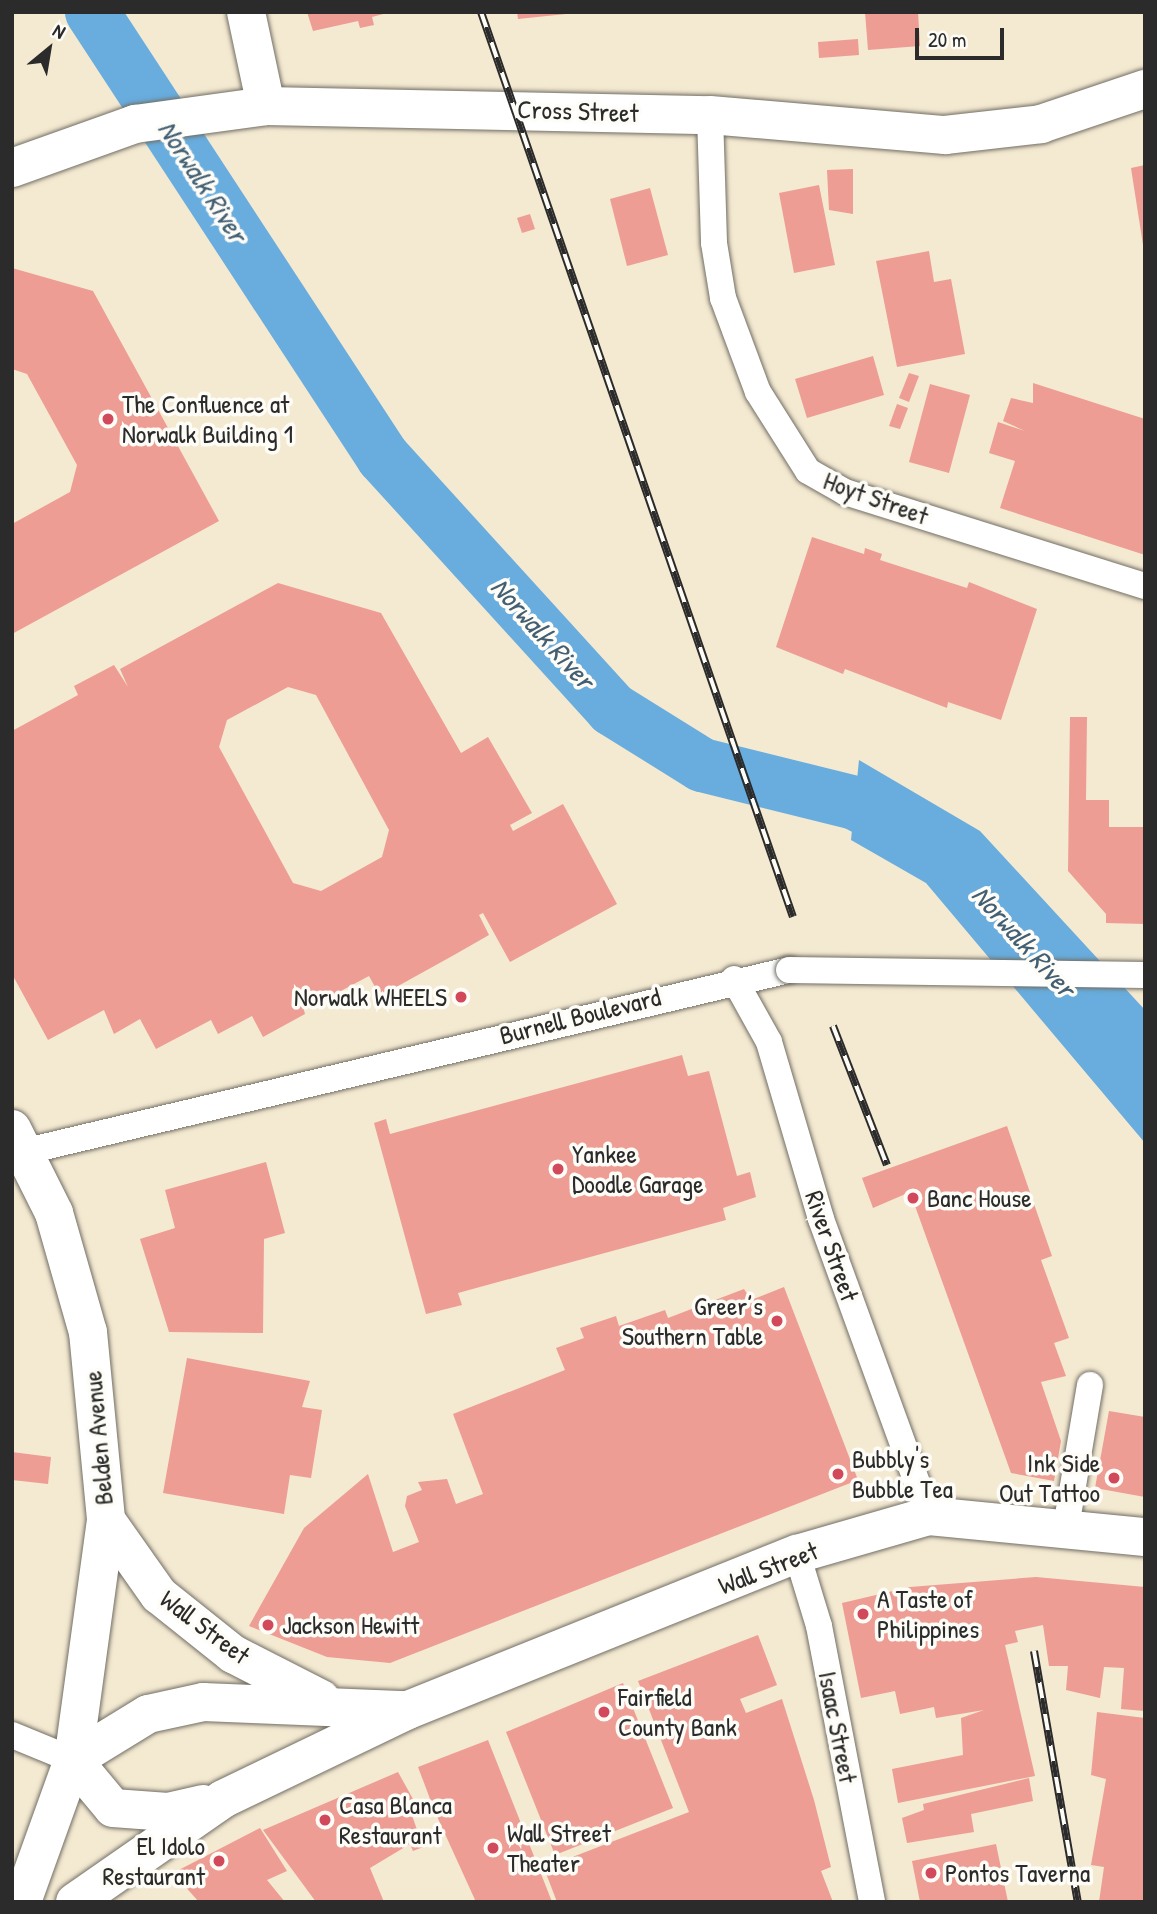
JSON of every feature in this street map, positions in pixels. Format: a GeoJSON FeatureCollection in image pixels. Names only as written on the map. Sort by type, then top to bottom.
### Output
{"type":"FeatureCollection","features":[{"type":"Feature","properties":{"kind":"main road"},"geometry":{"type":"LineString","coordinates":[[246,12],[266,106]]}},
{"type":"Feature","properties":{"kind":"main road","name":"Cross Street"},"geometry":{"type":"LineString","coordinates":[[29,161],[135,124],[212,110],[266,106],[710,115],[978,134],[1041,124],[1145,89]]}},
{"type":"Feature","properties":{"kind":"main road","name":"Belden Avenue"},"geometry":{"type":"LineString","coordinates":[[19,1140],[54,1213],[88,1332],[106,1520],[73,1760],[22,1902]]}},
{"type":"Feature","properties":{"kind":"main road","name":"Wall Street"},"geometry":{"type":"LineString","coordinates":[[75,1902],[223,1799],[408,1710],[797,1554],[929,1516],[1066,1527],[1145,1537]]}},
{"type":"Feature","properties":{"kind":"main road","name":"Wall Street"},"geometry":{"type":"LineString","coordinates":[[106,1520],[159,1595],[233,1654],[330,1703]]}},
{"type":"Feature","properties":{"kind":"main road","name":"Wall Street"},"geometry":{"type":"LineString","coordinates":[[223,1799],[167,1812],[113,1808],[73,1760],[148,1714],[203,1702],[330,1703],[408,1710]]}},
{"type":"Feature","properties":{"kind":"street","name":"Hoyt Street"},"geometry":{"type":"LineString","coordinates":[[710,115],[714,243],[723,298],[758,392],[808,471],[845,492],[1145,586]]}},
{"type":"Feature","properties":{"kind":"street","name":"Burnell Boulevard"},"geometry":{"type":"LineString","coordinates":[[19,1140],[734,979],[789,970],[1145,975]]}},
{"type":"Feature","properties":{"kind":"street","name":"River Street"},"geometry":{"type":"LineString","coordinates":[[734,979],[769,1042],[821,1220],[929,1516]]}},
{"type":"Feature","properties":{"kind":"street"},"geometry":{"type":"LineString","coordinates":[[1066,1527],[1090,1385]]}},
{"type":"Feature","properties":{"kind":"street","name":"Isaac Street"},"geometry":{"type":"LineString","coordinates":[[797,1554],[819,1626],[872,1902]]}},
{"type":"Feature","properties":{"kind":"street"},"geometry":{"type":"LineString","coordinates":[[12,1735],[73,1760]]}},
{"type":"Feature","properties":{"kind":"water"},"geometry":{"type":"Polygon","coordinates":[[[859,760],[980,831],[1145,1010],[1145,1143],[926,883],[851,840],[859,760]]]}},
{"type":"Feature","properties":{"kind":"building"},"geometry":{"type":"Polygon","coordinates":[[[307,12],[387,13],[372,17],[374,25],[360,28],[358,21],[313,31],[307,12]]]}},
{"type":"Feature","properties":{"kind":"building"},"geometry":{"type":"Polygon","coordinates":[[[517,12],[566,12],[566,14],[518,19],[517,12]]]}},
{"type":"Feature","properties":{"kind":"building"},"geometry":{"type":"Polygon","coordinates":[[[865,12],[918,12],[920,46],[868,50],[865,12]]]}},
{"type":"Feature","properties":{"kind":"building"},"geometry":{"type":"Polygon","coordinates":[[[858,39],[859,55],[819,58],[818,42],[858,39]]]}},
{"type":"Feature","properties":{"kind":"building"},"geometry":{"type":"Polygon","coordinates":[[[1145,165],[1145,245],[1143,245],[1131,168],[1145,165]]]}},
{"type":"Feature","properties":{"kind":"building"},"geometry":{"type":"Polygon","coordinates":[[[853,169],[853,214],[829,210],[827,170],[853,169]]]}},
{"type":"Feature","properties":{"kind":"building"},"geometry":{"type":"Polygon","coordinates":[[[819,185],[835,265],[794,273],[779,193],[819,185]]]}},
{"type":"Feature","properties":{"kind":"building"},"geometry":{"type":"Polygon","coordinates":[[[650,188],[668,255],[627,266],[610,199],[650,188]]]}},
{"type":"Feature","properties":{"kind":"building"},"geometry":{"type":"Polygon","coordinates":[[[530,214],[535,229],[522,233],[517,218],[530,214]]]}},
{"type":"Feature","properties":{"kind":"building"},"geometry":{"type":"Polygon","coordinates":[[[929,251],[934,282],[951,279],[965,354],[897,367],[876,261],[929,251]]]}},
{"type":"Feature","properties":{"kind":"building","name":"The Confluence at Norwalk Building 1"},"geometry":{"type":"Polygon","coordinates":[[[12,268],[93,291],[219,521],[12,634],[12,524],[70,492],[77,465],[27,374],[12,369],[12,268]]]}},
{"type":"Feature","properties":{"kind":"building"},"geometry":{"type":"Polygon","coordinates":[[[873,356],[884,395],[807,418],[795,379],[873,356]]]}},
{"type":"Feature","properties":{"kind":"building"},"geometry":{"type":"Polygon","coordinates":[[[909,373],[919,376],[909,402],[899,398],[909,373]]]}},
{"type":"Feature","properties":{"kind":"building"},"geometry":{"type":"Polygon","coordinates":[[[1033,383],[1145,419],[1145,555],[1000,508],[1015,461],[989,453],[998,422],[1025,431],[1003,421],[1011,398],[1033,403],[1033,383]]]}},
{"type":"Feature","properties":{"kind":"building"},"geometry":{"type":"Polygon","coordinates":[[[930,384],[970,395],[949,473],[909,462],[930,384]]]}},
{"type":"Feature","properties":{"kind":"building"},"geometry":{"type":"Polygon","coordinates":[[[897,404],[908,408],[900,429],[889,426],[897,404]]]}},
{"type":"Feature","properties":{"kind":"building"},"geometry":{"type":"Polygon","coordinates":[[[812,537],[864,554],[865,548],[882,554],[880,560],[967,588],[969,582],[1037,609],[1001,720],[948,702],[947,708],[845,669],[843,674],[776,647],[812,537]]]}},
{"type":"Feature","properties":{"kind":"building"},"geometry":{"type":"Polygon","coordinates":[[[278,583],[381,613],[461,753],[488,737],[532,813],[510,825],[513,831],[563,804],[617,904],[510,962],[483,913],[479,915],[489,935],[454,955],[380,996],[369,976],[307,1009],[302,1003],[305,1014],[263,1037],[252,1016],[218,1034],[211,1020],[156,1049],[140,1019],[114,1034],[104,1010],[48,1040],[12,974],[12,731],[78,695],[74,686],[114,665],[128,687],[120,669],[278,583]],[[288,687],[227,720],[219,747],[293,883],[321,891],[382,857],[389,830],[316,695],[288,687]]]}},
{"type":"Feature","properties":{"kind":"building"},"geometry":{"type":"Polygon","coordinates":[[[1070,717],[1087,717],[1086,800],[1109,800],[1109,827],[1145,827],[1145,924],[1106,923],[1106,914],[1068,871],[1070,717]]]}},
{"type":"Feature","properties":{"kind":"building","name":"Yankee Doodle Garage"},"geometry":{"type":"Polygon","coordinates":[[[682,1055],[688,1076],[709,1071],[737,1176],[750,1172],[756,1197],[723,1208],[726,1220],[458,1293],[462,1305],[426,1314],[374,1123],[386,1119],[390,1134],[682,1055]]]}},
{"type":"Feature","properties":{"kind":"building"},"geometry":{"type":"Polygon","coordinates":[[[1007,1126],[1052,1256],[1041,1260],[1069,1338],[1054,1343],[1066,1376],[1041,1382],[1061,1441],[1054,1481],[1011,1473],[910,1192],[873,1208],[862,1178],[1007,1126]]]}},
{"type":"Feature","properties":{"kind":"building"},"geometry":{"type":"Polygon","coordinates":[[[266,1162],[285,1233],[264,1239],[263,1333],[169,1332],[140,1239],[175,1228],[165,1190],[266,1162]]]}},
{"type":"Feature","properties":{"kind":"building"},"geometry":{"type":"Polygon","coordinates":[[[784,1287],[858,1480],[390,1663],[327,1657],[249,1626],[304,1528],[368,1474],[393,1552],[419,1542],[405,1506],[407,1496],[422,1490],[418,1482],[447,1479],[456,1504],[483,1494],[453,1414],[565,1370],[556,1348],[584,1338],[580,1328],[616,1316],[619,1326],[665,1310],[668,1318],[744,1289],[751,1300],[784,1287]]]}},
{"type":"Feature","properties":{"kind":"building"},"geometry":{"type":"Polygon","coordinates":[[[187,1358],[310,1381],[302,1407],[322,1410],[311,1478],[290,1475],[284,1514],[163,1493],[187,1358]]]}},
{"type":"Feature","properties":{"kind":"building"},"geometry":{"type":"Polygon","coordinates":[[[1109,1411],[1145,1417],[1145,1497],[1095,1488],[1109,1411]]]}},
{"type":"Feature","properties":{"kind":"building"},"geometry":{"type":"Polygon","coordinates":[[[12,1452],[51,1457],[48,1484],[12,1480],[12,1452]]]}},
{"type":"Feature","properties":{"kind":"building"},"geometry":{"type":"Polygon","coordinates":[[[1036,1577],[1145,1587],[1145,1711],[1121,1709],[1124,1668],[1104,1667],[1100,1698],[1066,1690],[1068,1666],[1049,1666],[1043,1625],[1015,1631],[1018,1642],[1005,1645],[1035,1776],[898,1803],[892,1769],[963,1755],[961,1718],[984,1710],[936,1718],[934,1707],[900,1714],[895,1691],[861,1698],[842,1603],[910,1587],[1036,1577]]]}},
{"type":"Feature","properties":{"kind":"building"},"geometry":{"type":"Polygon","coordinates":[[[758,1635],[777,1685],[740,1699],[746,1713],[782,1699],[814,1800],[831,1867],[821,1871],[833,1902],[557,1902],[544,1868],[689,1812],[638,1681],[758,1635]]]}},
{"type":"Feature","properties":{"kind":"building"},"geometry":{"type":"Polygon","coordinates":[[[623,1683],[673,1808],[555,1855],[506,1732],[623,1683]]]}},
{"type":"Feature","properties":{"kind":"building"},"geometry":{"type":"Polygon","coordinates":[[[1097,1712],[1145,1718],[1145,1902],[1099,1902],[1104,1867],[1091,1865],[1106,1779],[1091,1775],[1097,1712]]]}},
{"type":"Feature","properties":{"kind":"building","name":"Wall Street Theater"},"geometry":{"type":"Polygon","coordinates":[[[488,1740],[552,1902],[476,1902],[435,1812],[418,1767],[488,1740]]]}},
{"type":"Feature","properties":{"kind":"building"},"geometry":{"type":"Polygon","coordinates":[[[398,1772],[413,1799],[407,1801],[423,1847],[413,1851],[410,1844],[370,1868],[384,1902],[316,1902],[263,1830],[398,1772]]]}},
{"type":"Feature","properties":{"kind":"building"},"geometry":{"type":"Polygon","coordinates":[[[1029,1778],[1033,1801],[971,1814],[974,1832],[907,1843],[902,1818],[924,1810],[923,1804],[1029,1778]]]}},
{"type":"Feature","properties":{"kind":"building"},"geometry":{"type":"Polygon","coordinates":[[[260,1828],[287,1871],[267,1880],[285,1902],[199,1902],[173,1873],[260,1828]]]}},
{"type":"Feature","properties":{"kind":"building"},"geometry":{"type":"Polygon","coordinates":[[[996,1844],[1008,1902],[920,1902],[912,1861],[996,1844]]]}},
{"type":"Feature","properties":{"kind":"waterway","name":"Norwalk River"},"geometry":{"type":"LineString","coordinates":[[92,12],[383,457],[612,709],[702,765],[855,803],[921,838]]}},
{"type":"Feature","properties":{"kind":"railway"},"geometry":{"type":"LineString","coordinates":[[481,12],[793,917]]}},
{"type":"Feature","properties":{"kind":"railway"},"geometry":{"type":"LineString","coordinates":[[833,1026],[887,1165]]}},
{"type":"Feature","properties":{"kind":"railway"},"geometry":{"type":"LineString","coordinates":[[1034,1651],[1078,1902]]}},
{"type":"Feature","properties":{"kind":"place","name":"The Confluence at Norwalk Building 1"},"geometry":{"type":"Point","coordinates":[108,419]}},
{"type":"Feature","properties":{"kind":"place","name":"Norwalk WHEELS"},"geometry":{"type":"Point","coordinates":[461,997]}},
{"type":"Feature","properties":{"kind":"place","name":"Yankee Doodle Garage"},"geometry":{"type":"Point","coordinates":[558,1169]}},
{"type":"Feature","properties":{"kind":"place","name":"Banc House"},"geometry":{"type":"Point","coordinates":[913,1198]}},
{"type":"Feature","properties":{"kind":"place","name":"Greer’s Southern Table"},"geometry":{"type":"Point","coordinates":[777,1321]}},
{"type":"Feature","properties":{"kind":"place","name":"Bubbly's Bubble Tea"},"geometry":{"type":"Point","coordinates":[838,1474]}},
{"type":"Feature","properties":{"kind":"place","name":"Ink Side Out Tattoo"},"geometry":{"type":"Point","coordinates":[1114,1478]}},
{"type":"Feature","properties":{"kind":"place","name":"A Taste of Philippines"},"geometry":{"type":"Point","coordinates":[863,1614]}},
{"type":"Feature","properties":{"kind":"place","name":"Jackson Hewitt"},"geometry":{"type":"Point","coordinates":[268,1625]}},
{"type":"Feature","properties":{"kind":"place","name":"Fairfield County Bank"},"geometry":{"type":"Point","coordinates":[604,1712]}},
{"type":"Feature","properties":{"kind":"place","name":"Casa Blanca Restaurant"},"geometry":{"type":"Point","coordinates":[325,1820]}},
{"type":"Feature","properties":{"kind":"place","name":"Wall Street Theater"},"geometry":{"type":"Point","coordinates":[493,1848]}},
{"type":"Feature","properties":{"kind":"place","name":"El Idolo Restaurant"},"geometry":{"type":"Point","coordinates":[219,1861]}},
{"type":"Feature","properties":{"kind":"place","name":"Pontos Taverna"},"geometry":{"type":"Point","coordinates":[931,1873]}}]}
